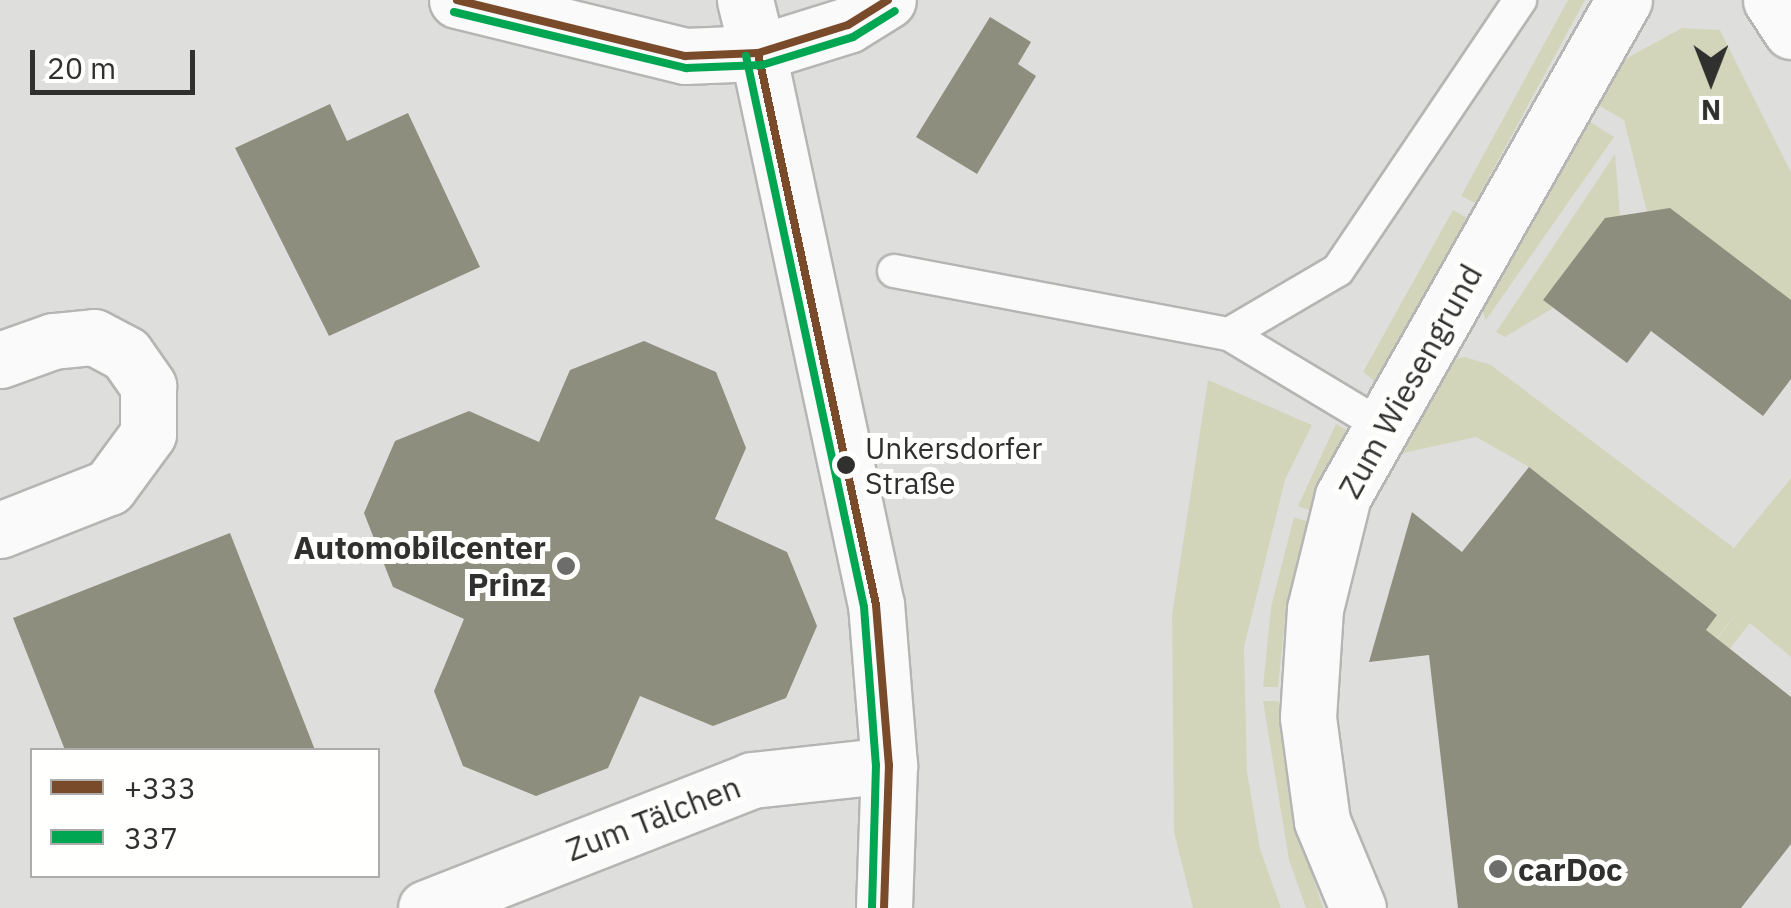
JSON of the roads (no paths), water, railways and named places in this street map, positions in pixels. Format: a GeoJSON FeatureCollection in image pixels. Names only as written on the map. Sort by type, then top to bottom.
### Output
{"type":"FeatureCollection","features":[{"type":"Feature","properties":{"kind":"street"},"geometry":{"type":"LineString","coordinates":[[457,0],[684,56],[758,53],[848,25],[888,0]]}},
{"type":"Feature","properties":{"kind":"street"},"geometry":{"type":"LineString","coordinates":[[745,0],[876,605],[889,765],[884,908]]}},
{"type":"Feature","properties":{"kind":"street","name":"Zum Wiesengrund"},"geometry":{"type":"LineString","coordinates":[[1358,908],[1322,820],[1308,717],[1314,609],[1342,496],[1624,0]]}},
{"type":"Feature","properties":{"kind":"street"},"geometry":{"type":"LineString","coordinates":[[1771,0],[1791,31]]}},
{"type":"Feature","properties":{"kind":"street"},"geometry":{"type":"LineString","coordinates":[[0,360],[53,341],[94,337],[126,354],[148,386],[148,434],[109,487],[0,530]]}},
{"type":"Feature","properties":{"kind":"street","name":"Zum Tälchen"},"geometry":{"type":"LineString","coordinates":[[426,908],[752,780],[889,765]]}},
{"type":"Feature","properties":{"kind":"lane"},"geometry":{"type":"LineString","coordinates":[[1230,334],[1338,270],[1520,0]]}},
{"type":"Feature","properties":{"kind":"lane"},"geometry":{"type":"LineString","coordinates":[[894,272],[1230,334],[1382,426]]}},
{"type":"Feature","properties":{"kind":"place","name":"Unkersdorfer Straße"},"geometry":{"type":"Point","coordinates":[846,465]}},
{"type":"Feature","properties":{"kind":"place","name":"Automobilcenter Prinz"},"geometry":{"type":"Point","coordinates":[566,566]}},
{"type":"Feature","properties":{"kind":"place","name":"carDoc"},"geometry":{"type":"Point","coordinates":[1498,869]}}]}
